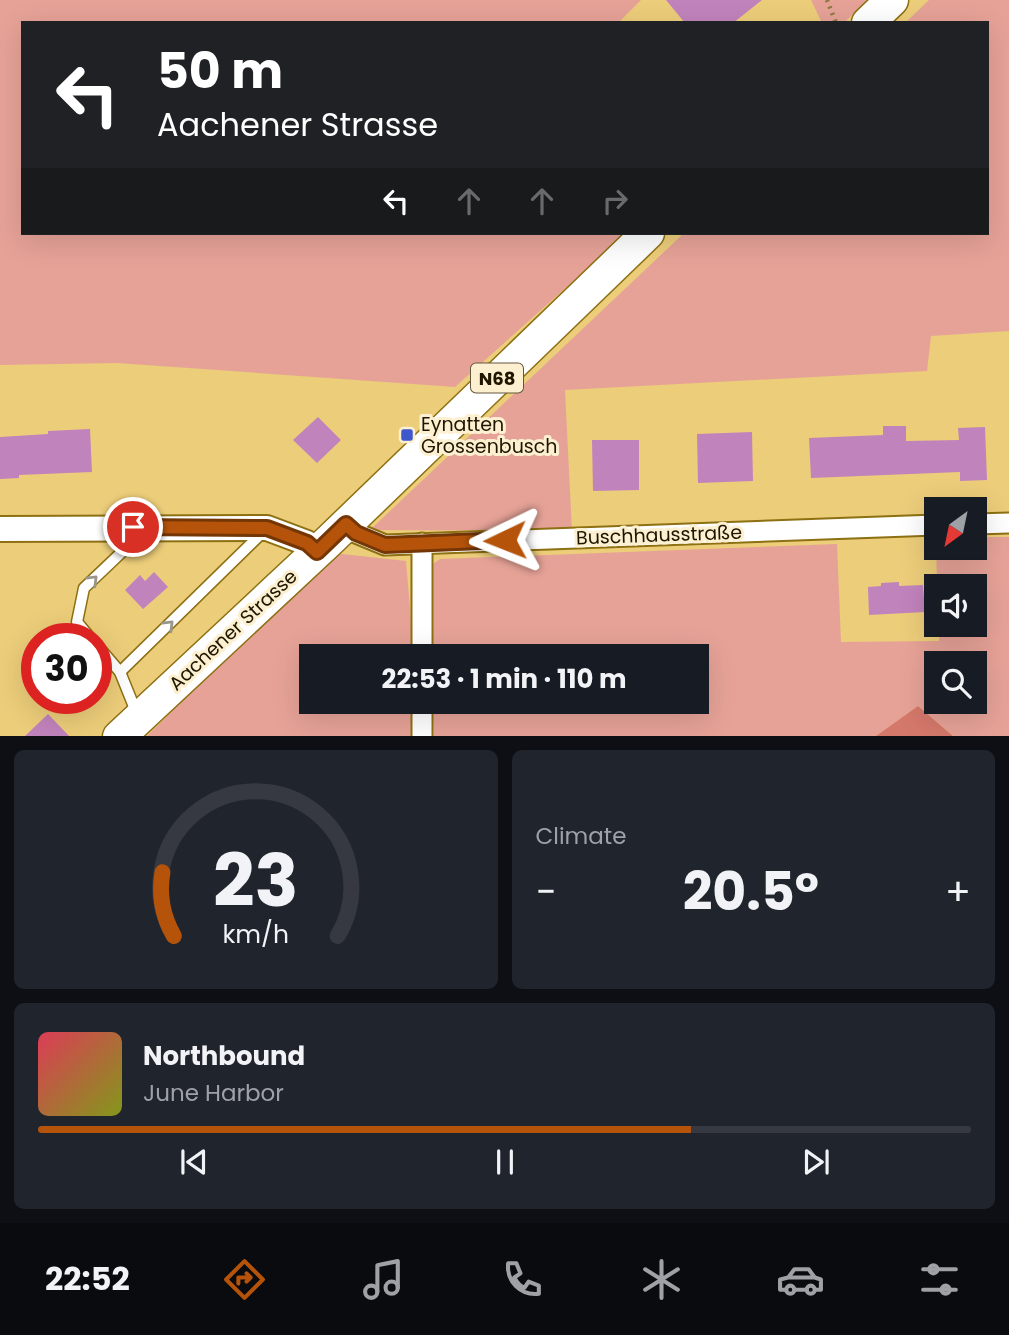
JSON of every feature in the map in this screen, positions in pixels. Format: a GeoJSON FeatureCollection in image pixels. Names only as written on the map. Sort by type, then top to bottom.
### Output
{"type":"FeatureCollection","features":[{"type":"Feature","properties":{"kind":"main road"},"geometry":{"type":"LineString","coordinates":[[870,21],[892,0]]}},
{"type":"Feature","properties":{"kind":"main road","name":"Aachener Strasse"},"geometry":{"type":"LineString","coordinates":[[129,727],[317,552],[646,235]]}},
{"type":"Feature","properties":{"kind":"street"},"geometry":{"type":"LineString","coordinates":[[987,524],[1009,523]]}},
{"type":"Feature","properties":{"kind":"street","name":"Buschhausstraße"},"geometry":{"type":"LineString","coordinates":[[346,524],[356,533],[385,545],[924,526]]}},
{"type":"Feature","properties":{"kind":"street"},"geometry":{"type":"LineString","coordinates":[[0,529],[267,528],[307,543],[317,552]]}},
{"type":"Feature","properties":{"kind":"street"},"geometry":{"type":"LineString","coordinates":[[422,543],[422,644]]}},
{"type":"Feature","properties":{"kind":"street"},"geometry":{"type":"LineString","coordinates":[[422,714],[422,736]]}},
{"type":"Feature","properties":{"kind":"lane"},"geometry":{"type":"LineString","coordinates":[[78,623],[84,588],[124,550],[133,527]]}},
{"type":"Feature","properties":{"kind":"lane"},"geometry":{"type":"LineString","coordinates":[[120,673],[267,528]]}},
{"type":"Feature","properties":{"kind":"lane"},"geometry":{"type":"LineString","coordinates":[[112,664],[120,673],[129,727]]}},
{"type":"Feature","properties":{"kind":"path"},"geometry":{"type":"LineString","coordinates":[[827,0],[835,21]]}},
{"type":"Feature","properties":{"kind":"shaded area"},"geometry":{"type":"Polygon","coordinates":[[[0,0],[641,0],[620,21],[21,21],[21,235],[625,235],[455,387],[117,363],[0,365],[0,0]]]}},
{"type":"Feature","properties":{"kind":"shaded area"},"geometry":{"type":"Polygon","coordinates":[[[811,0],[867,0],[846,21],[821,21],[811,0]]]}},
{"type":"Feature","properties":{"kind":"shaded area"},"geometry":{"type":"Polygon","coordinates":[[[929,0],[1009,0],[1009,331],[931,336],[927,371],[565,390],[572,531],[370,530],[682,235],[989,235],[989,21],[907,21],[929,0]]]}},
{"type":"Feature","properties":{"kind":"shaded area"},"geometry":{"type":"Polygon","coordinates":[[[987,537],[1009,537],[1009,736],[953,736],[927,714],[987,714],[987,651],[924,651],[924,711],[918,706],[876,736],[434,736],[433,714],[709,714],[709,644],[428,644],[424,570],[440,559],[837,544],[841,642],[939,641],[939,637],[987,637],[987,574],[937,574],[936,560],[987,560],[987,537]]]}},
{"type":"Feature","properties":{"kind":"shaded area"},"geometry":{"type":"Polygon","coordinates":[[[333,553],[406,561],[413,644],[299,644],[299,714],[418,714],[420,736],[147,736],[333,553]]]}},
{"type":"Feature","properties":{"kind":"shaded area"},"geometry":{"type":"Polygon","coordinates":[[[918,706],[924,714],[953,736],[876,736],[918,706]]]}},
{"type":"Feature","properties":{"kind":"building"},"geometry":{"type":"Polygon","coordinates":[[[666,0],[762,0],[736,21],[683,21],[666,0]]]}},
{"type":"Feature","properties":{"kind":"building"},"geometry":{"type":"Polygon","coordinates":[[[318,417],[341,440],[317,463],[293,440],[318,417]]]}},
{"type":"Feature","properties":{"kind":"building"},"geometry":{"type":"Polygon","coordinates":[[[883,426],[906,426],[906,441],[959,440],[958,428],[985,427],[987,480],[960,481],[960,472],[811,478],[809,438],[883,435],[883,426]]]}},
{"type":"Feature","properties":{"kind":"building"},"geometry":{"type":"Polygon","coordinates":[[[90,429],[92,472],[19,475],[19,478],[0,479],[0,437],[90,429]]]}},
{"type":"Feature","properties":{"kind":"building"},"geometry":{"type":"Polygon","coordinates":[[[752,432],[753,481],[698,483],[697,434],[752,432]]]}},
{"type":"Feature","properties":{"kind":"building"},"geometry":{"type":"Polygon","coordinates":[[[592,440],[639,440],[639,490],[593,491],[592,440]]]}},
{"type":"Feature","properties":{"kind":"building"},"geometry":{"type":"Polygon","coordinates":[[[154,572],[168,587],[143,609],[125,590],[140,575],[145,581],[154,572]]]}},
{"type":"Feature","properties":{"kind":"building"},"geometry":{"type":"Polygon","coordinates":[[[899,582],[899,586],[923,585],[924,612],[869,615],[868,587],[881,586],[881,583],[899,582]]]}},
{"type":"Feature","properties":{"kind":"building"},"geometry":{"type":"Polygon","coordinates":[[[48,714],[69,736],[25,736],[48,714]]]}},
{"type":"Feature","properties":{"kind":"place","name":"Eynatten Grossenbusch"},"geometry":{"type":"Point","coordinates":[407,435]}},
{"type":"Feature","properties":{"kind":"route"},"geometry":{"type":"LineString","coordinates":[[133,527],[267,528],[307,543],[317,552],[346,524],[356,533],[385,545],[505,540]]}}]}
